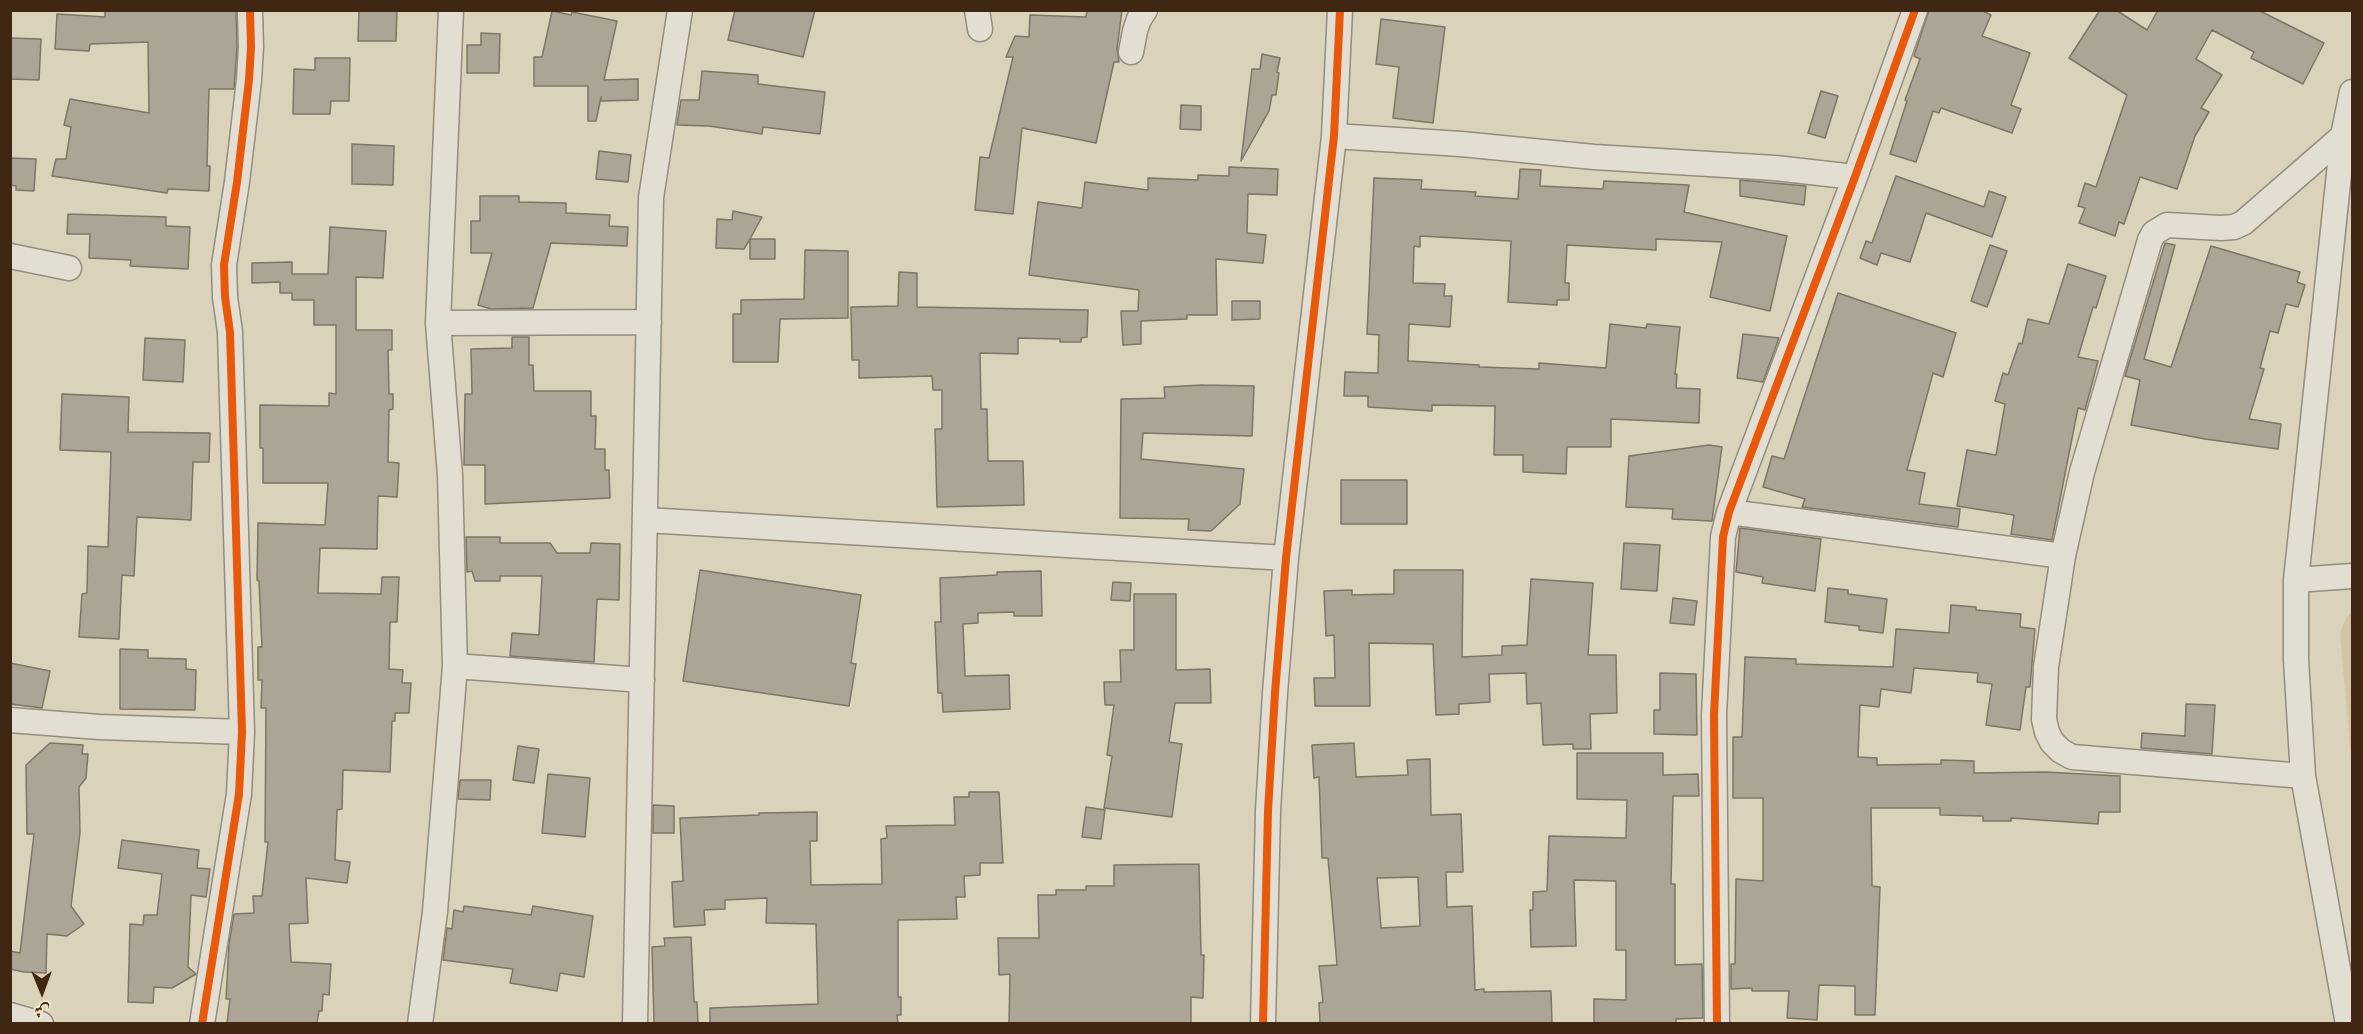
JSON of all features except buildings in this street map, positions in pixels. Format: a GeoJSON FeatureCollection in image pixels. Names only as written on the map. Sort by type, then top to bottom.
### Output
{"type":"FeatureCollection","features":[{"type":"Feature","properties":{"kind":"street"},"geometry":{"type":"LineString","coordinates":[[202,1023],[231,853],[239,794],[242,732],[230,332],[225,297],[224,265],[249,80],[250,10]]}},
{"type":"Feature","properties":{"kind":"street"},"geometry":{"type":"LineString","coordinates":[[420,1023],[435,912],[455,666],[450,475],[438,323],[451,10]]}},
{"type":"Feature","properties":{"kind":"street"},"geometry":{"type":"LineString","coordinates":[[635,1023],[651,198],[680,10]]}},
{"type":"Feature","properties":{"kind":"street"},"geometry":{"type":"LineString","coordinates":[[1131,52],[1139,19],[1145,10]]}},
{"type":"Feature","properties":{"kind":"street"},"geometry":{"type":"LineString","coordinates":[[1717,1023],[1714,715],[1723,537],[1729,512],[1915,10]]}},
{"type":"Feature","properties":{"kind":"street"},"geometry":{"type":"LineString","coordinates":[[1263,1023],[1268,811],[1286,558],[1334,136],[1337,11]]}},
{"type":"Feature","properties":{"kind":"street"},"geometry":{"type":"LineString","coordinates":[[2348,1023],[2303,776],[2296,660],[2296,580],[2343,136],[2352,92]]}},
{"type":"Feature","properties":{"kind":"street"},"geometry":{"type":"LineString","coordinates":[[1334,136],[1451,143],[1594,157],[1775,168],[1855,177]]}},
{"type":"Feature","properties":{"kind":"street"},"geometry":{"type":"LineString","coordinates":[[2303,776],[2072,756],[2061,751],[2052,742],[2047,732],[2044,719],[2046,667],[2062,556],[2082,472],[2150,240],[2154,233],[2167,225],[2221,228],[2234,227],[2243,223],[2343,136]]}},
{"type":"Feature","properties":{"kind":"street"},"geometry":{"type":"LineString","coordinates":[[10,256],[69,268]]}},
{"type":"Feature","properties":{"kind":"street"},"geometry":{"type":"LineString","coordinates":[[438,323],[649,322]]}},
{"type":"Feature","properties":{"kind":"street"},"geometry":{"type":"LineString","coordinates":[[1729,512],[2062,556]]}},
{"type":"Feature","properties":{"kind":"street"},"geometry":{"type":"LineString","coordinates":[[646,520],[1286,558]]}},
{"type":"Feature","properties":{"kind":"street"},"geometry":{"type":"LineString","coordinates":[[2296,580],[2352,576]]}},
{"type":"Feature","properties":{"kind":"street"},"geometry":{"type":"LineString","coordinates":[[455,666],[642,680]]}},
{"type":"Feature","properties":{"kind":"street"},"geometry":{"type":"LineString","coordinates":[[10,720],[99,727],[242,732]]}},
{"type":"Feature","properties":{"kind":"street"},"geometry":{"type":"LineString","coordinates":[[10,1015],[41,1023]]}},
{"type":"Feature","properties":{"kind":"shaded area"},"geometry":{"type":"Polygon","coordinates":[[[2352,612],[2352,767],[2340,634],[2346,618],[2352,612]]]}},
{"type":"Feature","properties":{"kind":"cycle path"},"geometry":{"type":"LineString","coordinates":[[202,1024],[239,794],[242,732],[230,332],[225,297],[224,265],[249,80],[250,10]]}},
{"type":"Feature","properties":{"kind":"cycle path"},"geometry":{"type":"LineString","coordinates":[[1263,1024],[1268,811],[1275,693],[1286,558],[1334,136],[1340,10]]}},
{"type":"Feature","properties":{"kind":"cycle path"},"geometry":{"type":"LineString","coordinates":[[1717,1024],[1714,715],[1723,537],[1729,512],[1915,10]]}}]}
